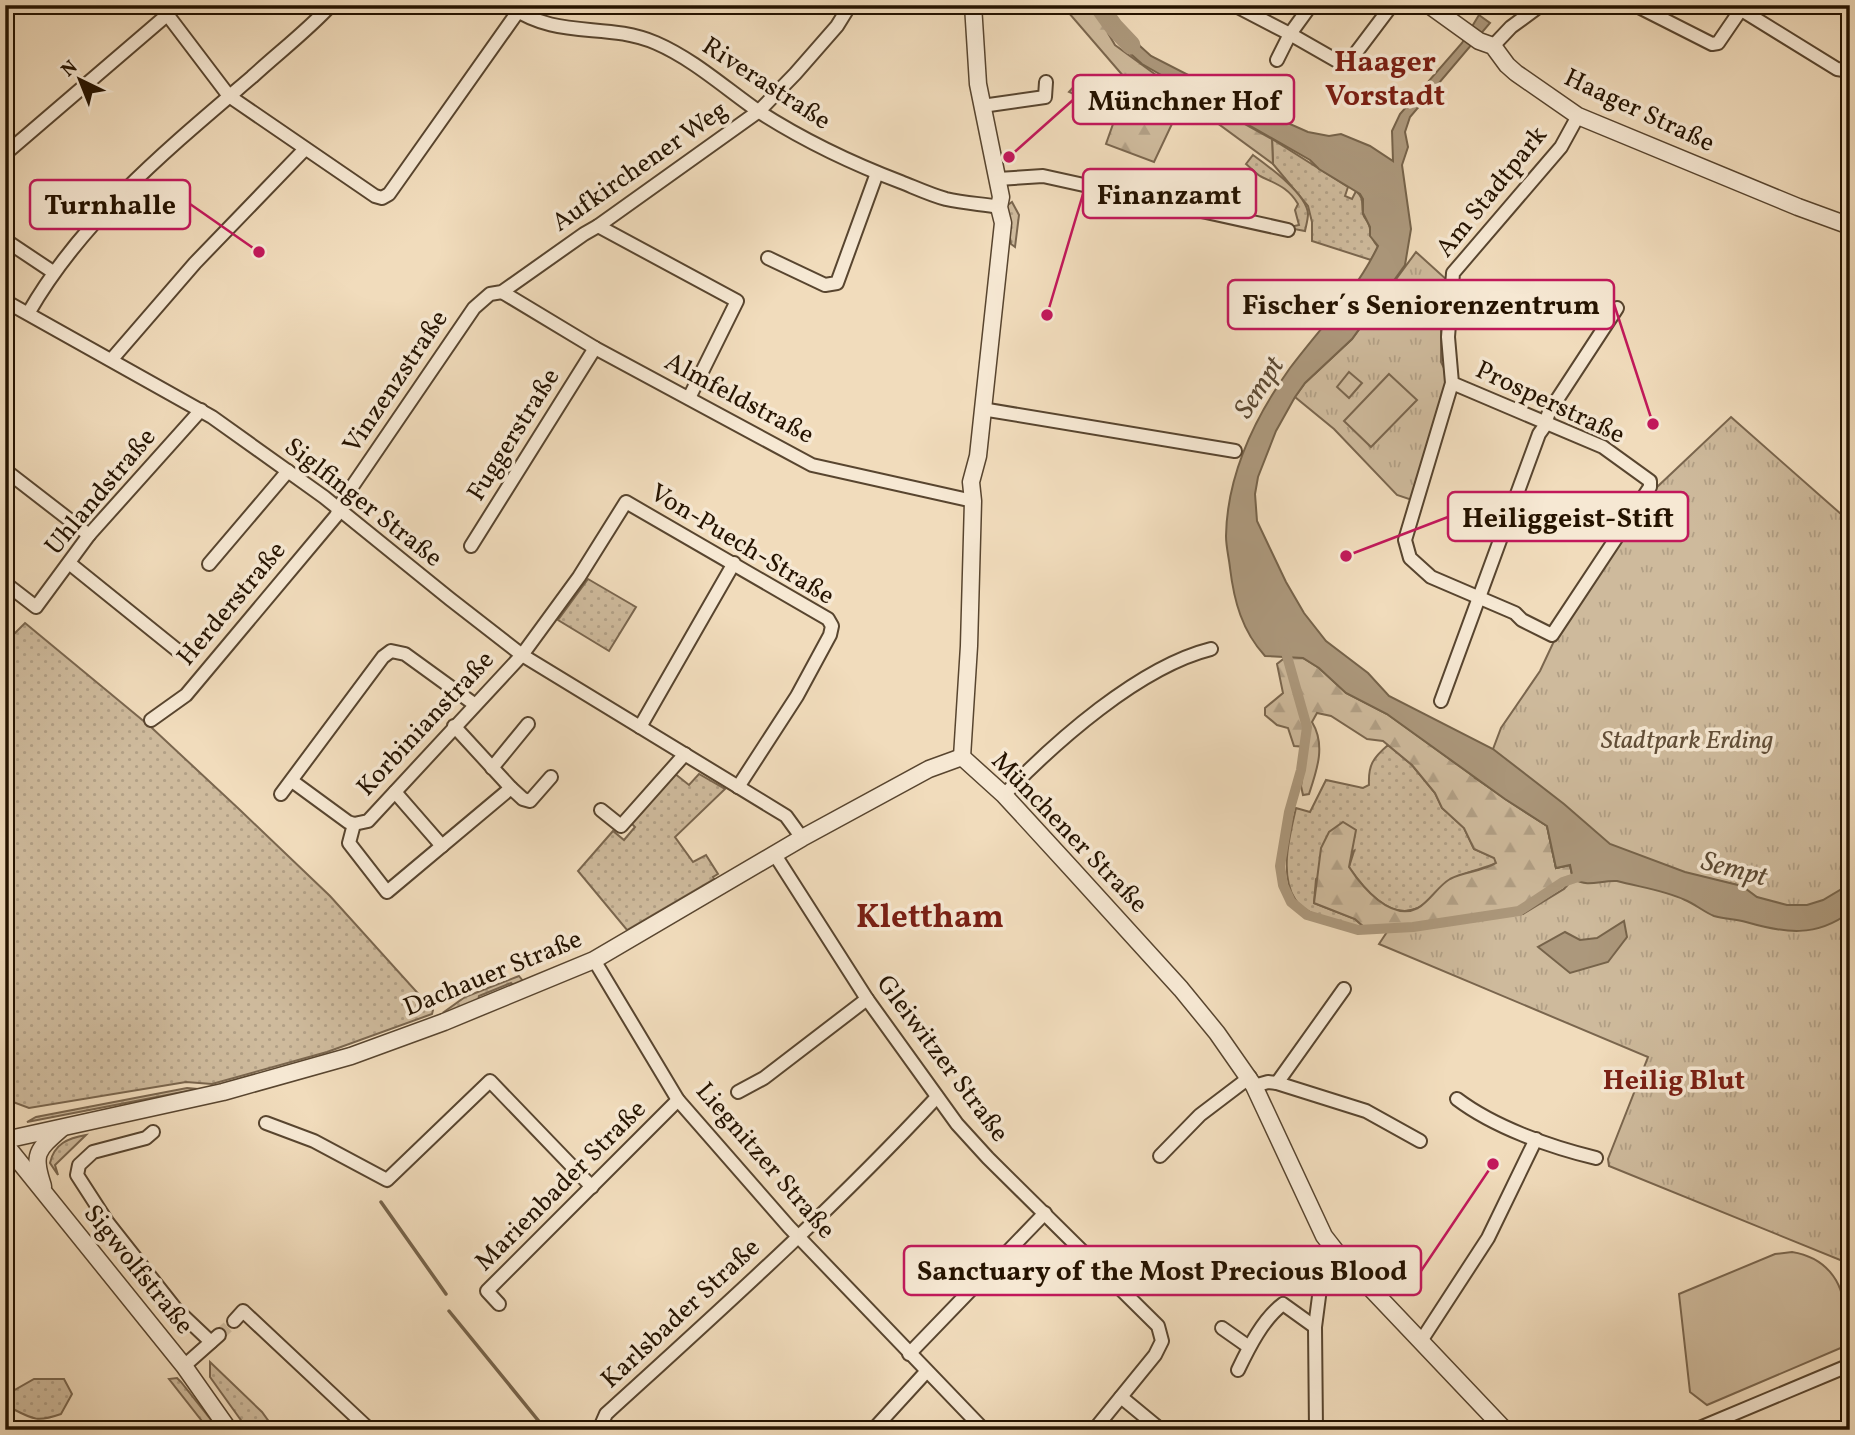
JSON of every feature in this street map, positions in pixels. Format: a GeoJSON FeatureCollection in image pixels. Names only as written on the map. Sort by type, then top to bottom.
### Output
{"type":"FeatureCollection","features":[{"type":"Feature","properties":{"kind":"street"},"geometry":{"type":"LineString","coordinates":[[29,312],[53,272],[94,222],[331,5]]}},
{"type":"Feature","properties":{"kind":"street","name":"Aufkirchener Weg"},"geometry":{"type":"LineString","coordinates":[[502,292],[759,111],[828,36],[849,5]]}},
{"type":"Feature","properties":{"kind":"street","name":"Münchener Straße"},"geometry":{"type":"LineString","coordinates":[[973,5],[978,84],[1002,197],[999,207],[1003,223],[976,467],[979,484],[973,501],[969,646],[962,757],[1004,795],[1181,989],[1217,1033],[1252,1082],[1324,1236],[1505,1430]]}},
{"type":"Feature","properties":{"kind":"street"},"geometry":{"type":"LineString","coordinates":[[1234,5],[1346,66],[1392,5]]}},
{"type":"Feature","properties":{"kind":"street"},"geometry":{"type":"LineString","coordinates":[[1277,60],[1290,34],[1311,5]]}},
{"type":"Feature","properties":{"kind":"street","name":"Haager Straße"},"geometry":{"type":"LineString","coordinates":[[1429,5],[1486,43],[1516,73],[1578,116],[1850,226]]}},
{"type":"Feature","properties":{"kind":"street"},"geometry":{"type":"LineString","coordinates":[[1486,43],[1541,5]]}},
{"type":"Feature","properties":{"kind":"street"},"geometry":{"type":"LineString","coordinates":[[1635,5],[1713,44],[1718,43],[1740,6],[1837,69],[1850,71]]}},
{"type":"Feature","properties":{"kind":"street"},"geometry":{"type":"LineString","coordinates":[[5,154],[164,10],[229,96],[375,196],[382,198],[389,194],[516,8]]}},
{"type":"Feature","properties":{"kind":"street","name":"Riverastraße"},"geometry":{"type":"LineString","coordinates":[[516,8],[539,23],[652,41],[686,60],[759,111],[810,142],[877,173],[943,198],[999,207]]}},
{"type":"Feature","properties":{"kind":"street"},"geometry":{"type":"LineString","coordinates":[[982,106],[1045,97],[1046,82]]}},
{"type":"Feature","properties":{"kind":"street","name":"Am Stadtpark"},"geometry":{"type":"LineString","coordinates":[[1452,383],[1448,337],[1453,273],[1561,147],[1578,116]]}},
{"type":"Feature","properties":{"kind":"street"},"geometry":{"type":"LineString","coordinates":[[112,359],[195,263],[305,149]]}},
{"type":"Feature","properties":{"kind":"street"},"geometry":{"type":"LineString","coordinates":[[768,258],[825,285],[837,284],[877,173]]}},
{"type":"Feature","properties":{"kind":"street"},"geometry":{"type":"LineString","coordinates":[[998,179],[1043,176],[1288,230]]}},
{"type":"Feature","properties":{"kind":"street"},"geometry":{"type":"LineString","coordinates":[[598,226],[737,301],[689,398]]}},
{"type":"Feature","properties":{"kind":"street"},"geometry":{"type":"LineString","coordinates":[[5,240],[53,272]]}},
{"type":"Feature","properties":{"kind":"street","name":"Almfeldstraße"},"geometry":{"type":"LineString","coordinates":[[502,292],[595,348],[812,465],[973,501]]}},
{"type":"Feature","properties":{"kind":"street","name":"Vinzenzstraße"},"geometry":{"type":"LineString","coordinates":[[340,510],[345,497],[474,308],[490,294],[502,292]]}},
{"type":"Feature","properties":{"kind":"street","name":"Siglfinger Straße"},"geometry":{"type":"LineString","coordinates":[[5,300],[201,410],[340,510],[522,655],[786,816],[802,838]]}},
{"type":"Feature","properties":{"kind":"street"},"geometry":{"type":"LineString","coordinates":[[1441,701],[1539,434],[1549,412],[1617,308]]}},
{"type":"Feature","properties":{"kind":"street","name":"Fuggerstraße"},"geometry":{"type":"LineString","coordinates":[[471,546],[595,348]]}},
{"type":"Feature","properties":{"kind":"street"},"geometry":{"type":"LineString","coordinates":[[1452,383],[1405,540],[1410,558],[1418,567],[1431,577],[1477,597]]}},
{"type":"Feature","properties":{"kind":"street","name":"Prosperstraße"},"geometry":{"type":"LineString","coordinates":[[1452,383],[1603,446],[1650,481],[1650,487],[1552,635],[1522,621],[1515,613],[1477,597]]}},
{"type":"Feature","properties":{"kind":"street"},"geometry":{"type":"LineString","coordinates":[[982,409],[1235,451]]}},
{"type":"Feature","properties":{"kind":"street","name":"Uhlandstraße"},"geometry":{"type":"LineString","coordinates":[[5,583],[36,607],[89,535],[201,410]]}},
{"type":"Feature","properties":{"kind":"street"},"geometry":{"type":"LineString","coordinates":[[5,470],[89,535]]}},
{"type":"Feature","properties":{"kind":"street"},"geometry":{"type":"LineString","coordinates":[[209,564],[288,471]]}},
{"type":"Feature","properties":{"kind":"street","name":"Von-Puech-Straße"},"geometry":{"type":"LineString","coordinates":[[522,655],[579,577],[626,502],[828,619],[832,626],[830,635],[797,696],[738,787]]}},
{"type":"Feature","properties":{"kind":"street","name":"Herderstraße"},"geometry":{"type":"LineString","coordinates":[[151,720],[186,695],[340,510]]}},
{"type":"Feature","properties":{"kind":"street"},"geometry":{"type":"LineString","coordinates":[[69,563],[177,650]]}},
{"type":"Feature","properties":{"kind":"street"},"geometry":{"type":"LineString","coordinates":[[640,727],[734,563]]}},
{"type":"Feature","properties":{"kind":"street"},"geometry":{"type":"LineString","coordinates":[[1004,795],[1081,724],[1119,697],[1187,655],[1211,649]]}},
{"type":"Feature","properties":{"kind":"street"},"geometry":{"type":"LineString","coordinates":[[281,794],[383,657],[391,652],[405,654],[474,704]]}},
{"type":"Feature","properties":{"kind":"street","name":"Korbinianstraße"},"geometry":{"type":"LineString","coordinates":[[292,781],[354,824],[368,821],[522,655]]}},
{"type":"Feature","properties":{"kind":"street"},"geometry":{"type":"LineString","coordinates":[[492,768],[528,724]]}},
{"type":"Feature","properties":{"kind":"street"},"geometry":{"type":"LineString","coordinates":[[454,726],[523,799],[530,801],[551,777]]}},
{"type":"Feature","properties":{"kind":"street"},"geometry":{"type":"LineString","coordinates":[[601,810],[621,827],[685,754]]}},
{"type":"Feature","properties":{"kind":"street","name":"Dachauer Straße"},"geometry":{"type":"LineString","coordinates":[[5,1142],[223,1092],[351,1056],[444,1022],[594,960],[802,838],[929,769],[962,757]]}},
{"type":"Feature","properties":{"kind":"street"},"geometry":{"type":"LineString","coordinates":[[354,824],[349,843],[387,892],[511,788]]}},
{"type":"Feature","properties":{"kind":"street"},"geometry":{"type":"LineString","coordinates":[[394,792],[442,846]]}},
{"type":"Feature","properties":{"kind":"street","name":"Gleiwitzer Straße"},"geometry":{"type":"LineString","coordinates":[[775,855],[867,999],[971,1141],[1158,1326],[1161,1344],[1155,1355],[1094,1430]]}},
{"type":"Feature","properties":{"kind":"street","name":"Liegnitzer Straße"},"geometry":{"type":"LineString","coordinates":[[594,960],[678,1100],[798,1235],[926,1373],[984,1430]]}},
{"type":"Feature","properties":{"kind":"street"},"geometry":{"type":"LineString","coordinates":[[1278,1083],[1344,989]]}},
{"type":"Feature","properties":{"kind":"street"},"geometry":{"type":"LineString","coordinates":[[738,1092],[764,1078],[867,999]]}},
{"type":"Feature","properties":{"kind":"street"},"geometry":{"type":"LineString","coordinates":[[267,1123],[314,1141],[387,1180],[491,1081],[592,1186]]}},
{"type":"Feature","properties":{"kind":"street"},"geometry":{"type":"LineString","coordinates":[[1160,1156],[1200,1115],[1252,1082],[1278,1083],[1366,1111],[1420,1141]]}},
{"type":"Feature","properties":{"kind":"street","name":"Karlsbader Straße"},"geometry":{"type":"LineString","coordinates":[[599,1430],[606,1414],[798,1235],[937,1097]]}},
{"type":"Feature","properties":{"kind":"street"},"geometry":{"type":"LineString","coordinates":[[1457,1098],[1472,1110],[1536,1139],[1595,1158]]}},
{"type":"Feature","properties":{"kind":"street","name":"Marienbader Straße"},"geometry":{"type":"LineString","coordinates":[[499,1304],[487,1291],[678,1100]]}},
{"type":"Feature","properties":{"kind":"street"},"geometry":{"type":"LineString","coordinates":[[44,1191],[36,1165],[37,1156],[43,1145],[63,1127]]}},
{"type":"Feature","properties":{"kind":"street"},"geometry":{"type":"LineString","coordinates":[[153,1132],[146,1138],[93,1152],[79,1165],[77,1175],[108,1223],[175,1308],[215,1339],[184,1366]]}},
{"type":"Feature","properties":{"kind":"street"},"geometry":{"type":"LineString","coordinates":[[1421,1341],[1488,1238],[1536,1139]]}},
{"type":"Feature","properties":{"kind":"street","name":"Sigwolfstraße"},"geometry":{"type":"LineString","coordinates":[[5,1142],[184,1366],[229,1430]]}},
{"type":"Feature","properties":{"kind":"street"},"geometry":{"type":"LineString","coordinates":[[909,1354],[1045,1213]]}},
{"type":"Feature","properties":{"kind":"street"},"geometry":{"type":"LineString","coordinates":[[1316,1430],[1315,1327],[1321,1281],[1326,1265],[1338,1254]]}},
{"type":"Feature","properties":{"kind":"street"},"geometry":{"type":"LineString","coordinates":[[1238,1370],[1249,1347],[1276,1309],[1283,1304],[1315,1327]]}},
{"type":"Feature","properties":{"kind":"street"},"geometry":{"type":"LineString","coordinates":[[234,1321],[243,1311],[370,1430]]}},
{"type":"Feature","properties":{"kind":"street"},"geometry":{"type":"LineString","coordinates":[[1222,1328],[1249,1347]]}},
{"type":"Feature","properties":{"kind":"street"},"geometry":{"type":"LineString","coordinates":[[1695,1430],[1850,1365]]}},
{"type":"Feature","properties":{"kind":"street"},"geometry":{"type":"LineString","coordinates":[[873,1430],[926,1373]]}},
{"type":"Feature","properties":{"kind":"street"},"geometry":{"type":"LineString","coordinates":[[1121,1397],[1161,1430]]}},
{"type":"Feature","properties":{"kind":"green space"},"geometry":{"type":"Polygon","coordinates":[[[1062,5],[1102,5],[1116,24],[1108,33],[1115,45],[1156,75],[1272,139],[1273,164],[1217,123],[1179,109],[1154,162],[1106,144],[1119,107],[1096,97],[1069,92],[1078,82],[1102,91],[1125,78],[1062,5]]]}},
{"type":"Feature","properties":{"kind":"green space"},"geometry":{"type":"Polygon","coordinates":[[[1272,139],[1348,187],[1345,196],[1352,199],[1356,191],[1359,194],[1372,238],[1378,247],[1371,260],[1312,241],[1312,222],[1308,206],[1273,164],[1272,139]]]}},
{"type":"Feature","properties":{"kind":"green space"},"geometry":{"type":"Polygon","coordinates":[[[1253,155],[1286,181],[1301,198],[1308,214],[1305,231],[1294,229],[1294,226],[1299,225],[1295,210],[1298,204],[1290,194],[1258,175],[1246,164],[1253,155]]]}},
{"type":"Feature","properties":{"kind":"green space"},"geometry":{"type":"Polygon","coordinates":[[[1012,202],[1019,215],[1015,247],[1011,244],[1005,207],[1012,202]]]}},
{"type":"Feature","properties":{"kind":"green space"},"geometry":{"type":"Polygon","coordinates":[[[1416,252],[1447,280],[1441,303],[1441,362],[1450,380],[1415,501],[1397,495],[1334,429],[1295,397],[1305,383],[1352,339],[1416,252]]]}},
{"type":"Feature","properties":{"kind":"green space"},"geometry":{"type":"Polygon","coordinates":[[[1349,372],[1362,383],[1349,398],[1337,387],[1349,372]]]}},
{"type":"Feature","properties":{"kind":"green space"},"geometry":{"type":"Polygon","coordinates":[[[1389,374],[1417,400],[1371,447],[1344,421],[1389,374]]]}},
{"type":"Feature","properties":{"kind":"green space","name":"Stadtpark Erding"},"geometry":{"type":"Polygon","coordinates":[[[1731,417],[1850,522],[1850,1264],[1609,1166],[1608,1159],[1648,1057],[1379,944],[1389,929],[1523,914],[1564,889],[1573,879],[1570,865],[1556,868],[1547,826],[1475,778],[1493,749],[1501,728],[1540,671],[1555,639],[1655,489],[1731,417]]]}},
{"type":"Feature","properties":{"kind":"green space"},"geometry":{"type":"Polygon","coordinates":[[[588,579],[636,607],[609,651],[558,620],[588,579]]]}},
{"type":"Feature","properties":{"kind":"green space"},"geometry":{"type":"Polygon","coordinates":[[[25,623],[152,728],[330,896],[433,1010],[432,1014],[327,1052],[212,1084],[186,1082],[29,1108],[5,1099],[5,643],[25,623]]]}},
{"type":"Feature","properties":{"kind":"green space"},"geometry":{"type":"Polygon","coordinates":[[[1287,656],[1303,658],[1319,668],[1346,693],[1387,714],[1547,826],[1556,868],[1570,865],[1573,879],[1564,889],[1523,914],[1378,932],[1364,927],[1355,919],[1314,903],[1321,848],[1329,832],[1343,822],[1356,830],[1349,867],[1361,884],[1378,900],[1398,910],[1418,908],[1450,879],[1496,863],[1494,858],[1474,849],[1464,828],[1442,808],[1435,793],[1412,765],[1383,741],[1367,739],[1331,716],[1317,713],[1312,722],[1319,740],[1319,758],[1309,794],[1303,795],[1301,786],[1307,747],[1294,746],[1288,728],[1277,725],[1265,715],[1265,708],[1283,693],[1277,664],[1287,656]]]}},
{"type":"Feature","properties":{"kind":"green space"},"geometry":{"type":"Polygon","coordinates":[[[1388,745],[1412,765],[1435,793],[1442,808],[1464,828],[1474,849],[1495,858],[1496,863],[1460,876],[1427,903],[1405,911],[1386,905],[1361,883],[1349,867],[1354,851],[1316,879],[1314,903],[1355,919],[1364,927],[1350,926],[1314,914],[1295,899],[1290,889],[1287,866],[1291,830],[1296,808],[1310,812],[1326,780],[1363,788],[1369,785],[1372,762],[1388,745]]]}},
{"type":"Feature","properties":{"kind":"green space"},"geometry":{"type":"Polygon","coordinates":[[[674,773],[689,785],[699,774],[725,789],[675,837],[693,862],[706,855],[718,874],[714,879],[627,930],[578,871],[613,831],[624,840],[635,827],[631,823],[674,773]]]}},
{"type":"Feature","properties":{"kind":"green space"},"geometry":{"type":"Polygon","coordinates":[[[519,976],[523,981],[515,987],[511,983],[479,996],[478,1001],[449,1014],[444,1012],[465,997],[519,976]]]}},
{"type":"Feature","properties":{"kind":"green space"},"geometry":{"type":"Polygon","coordinates":[[[187,1088],[198,1089],[27,1122],[36,1117],[187,1088]]]}},
{"type":"Feature","properties":{"kind":"green space"},"geometry":{"type":"Polygon","coordinates":[[[86,1135],[55,1165],[58,1175],[50,1163],[55,1151],[68,1140],[86,1135]]]}},
{"type":"Feature","properties":{"kind":"green space"},"geometry":{"type":"Polygon","coordinates":[[[1792,1252],[1814,1259],[1836,1280],[1844,1312],[1850,1310],[1850,1344],[1707,1405],[1690,1392],[1679,1294],[1775,1254],[1792,1252]]]}},
{"type":"Feature","properties":{"kind":"green space"},"geometry":{"type":"Polygon","coordinates":[[[210,1362],[262,1412],[275,1430],[248,1430],[210,1377],[210,1362]]]}},
{"type":"Feature","properties":{"kind":"green space"},"geometry":{"type":"Polygon","coordinates":[[[177,1378],[219,1430],[209,1430],[169,1379],[177,1378]]]}},
{"type":"Feature","properties":{"kind":"green space"},"geometry":{"type":"Polygon","coordinates":[[[34,1379],[64,1379],[72,1394],[61,1414],[36,1419],[13,1409],[10,1399],[13,1391],[34,1379]]]}},
{"type":"Feature","properties":{"kind":"shaded area"},"geometry":{"type":"Polygon","coordinates":[[[1479,15],[1490,23],[1410,117],[1405,132],[1408,147],[1402,165],[1411,229],[1405,265],[1352,339],[1305,383],[1295,397],[1276,431],[1258,477],[1255,494],[1257,521],[1304,613],[1326,641],[1368,673],[1389,696],[1493,749],[1610,844],[1685,872],[1742,886],[1757,897],[1787,905],[1807,905],[1823,900],[1850,884],[1850,912],[1825,926],[1800,931],[1773,929],[1714,916],[1685,900],[1651,889],[1617,881],[1589,883],[1573,879],[1570,865],[1556,868],[1547,826],[1387,714],[1346,693],[1319,668],[1303,658],[1265,656],[1250,636],[1240,615],[1226,536],[1231,491],[1237,469],[1265,406],[1277,387],[1348,294],[1378,246],[1370,236],[1360,194],[1319,169],[1310,160],[1142,64],[1115,40],[1114,27],[1119,27],[1151,56],[1201,79],[1227,96],[1308,132],[1329,136],[1341,134],[1370,146],[1393,161],[1392,131],[1400,114],[1462,43],[1479,15]]]}},
{"type":"Feature","properties":{"kind":"shaded area"},"geometry":{"type":"Polygon","coordinates":[[[1624,921],[1627,937],[1608,962],[1570,973],[1538,947],[1565,932],[1580,940],[1597,938],[1624,921]]]}},
{"type":"Feature","properties":{"kind":"waterway"},"geometry":{"type":"LineString","coordinates":[[1098,5],[1131,45]]}},
{"type":"Feature","properties":{"kind":"waterway","name":"Sempt"},"geometry":{"type":"LineString","coordinates":[[1283,642],[1307,727],[1301,770],[1289,812],[1280,866],[1283,885],[1291,902],[1307,915],[1358,930],[1413,927],[1519,911],[1563,882],[1587,874]]}},
{"type":"Feature","properties":{"kind":"waterway"},"geometry":{"type":"LineString","coordinates":[[381,1202],[446,1294]]}},
{"type":"Feature","properties":{"kind":"waterway"},"geometry":{"type":"LineString","coordinates":[[449,1311],[546,1430]]}},
{"type":"Feature","properties":{"kind":"tunnel"},"geometry":{"type":"LineString","coordinates":[[219,1335],[234,1321]]}},
{"type":"Feature","properties":{"kind":"place","name":"Münchner Hof"},"geometry":{"type":"Point","coordinates":[1009,157]}},
{"type":"Feature","properties":{"kind":"place","name":"Turnhalle"},"geometry":{"type":"Point","coordinates":[259,252]}},
{"type":"Feature","properties":{"kind":"place","name":"Finanzamt"},"geometry":{"type":"Point","coordinates":[1047,315]}},
{"type":"Feature","properties":{"kind":"place","name":"Fischer´s Seniorenzentrum"},"geometry":{"type":"Point","coordinates":[1653,424]}},
{"type":"Feature","properties":{"kind":"place","name":"Heiliggeist-Stift"},"geometry":{"type":"Point","coordinates":[1346,556]}},
{"type":"Feature","properties":{"kind":"place","name":"Sanctuary of the Most Precious Blood"},"geometry":{"type":"Point","coordinates":[1493,1164]}},
{"type":"Feature","properties":{"kind":"district","name":"Haager Vorstadt"},"geometry":{"type":"Point","coordinates":[1385,80]}},
{"type":"Feature","properties":{"kind":"district","name":"Klettham"},"geometry":{"type":"Point","coordinates":[930,919]}},
{"type":"Feature","properties":{"kind":"district","name":"Heilig Blut"},"geometry":{"type":"Point","coordinates":[1674,1081]}}]}
